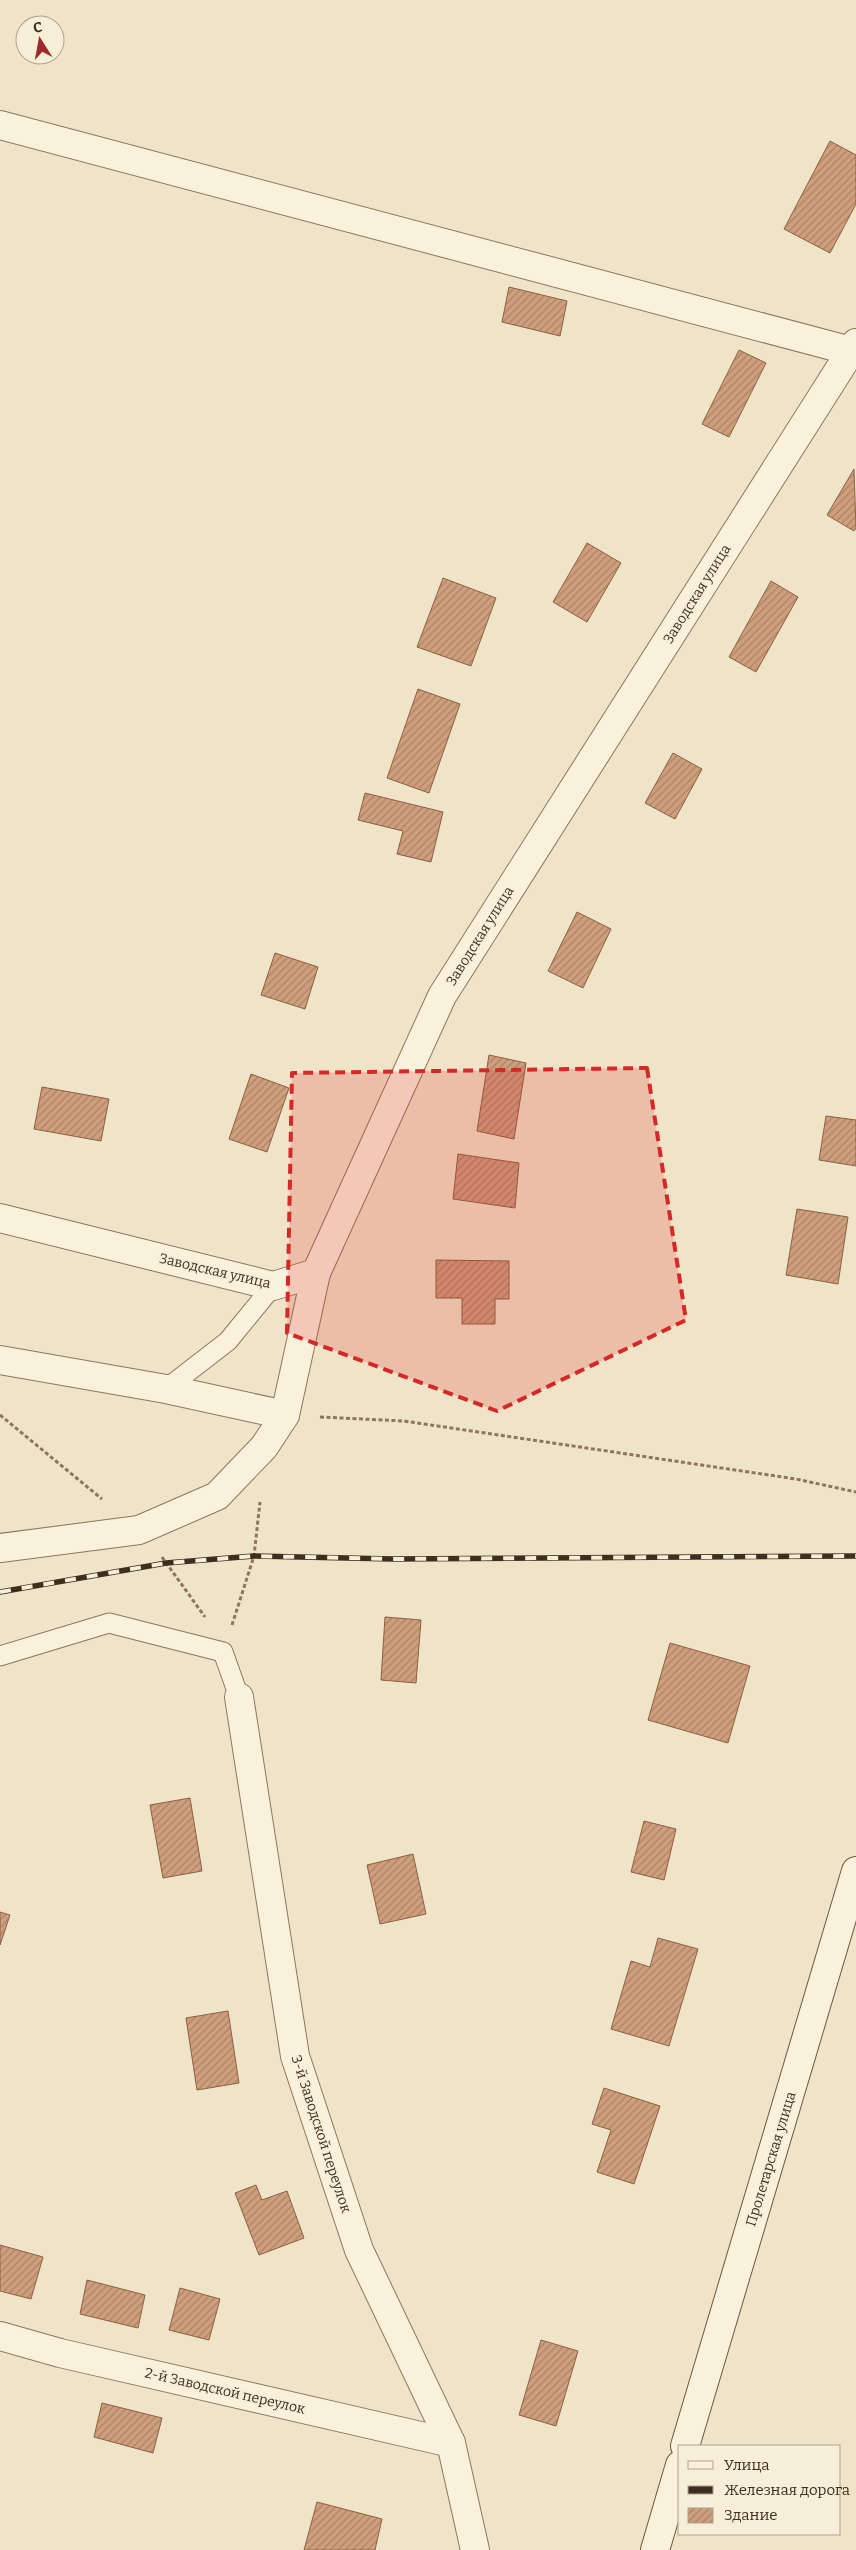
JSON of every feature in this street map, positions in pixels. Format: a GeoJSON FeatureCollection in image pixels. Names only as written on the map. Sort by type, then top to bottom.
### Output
{"type":"FeatureCollection","features":[{"type":"Feature","properties":{"kind":"street"},"geometry":{"type":"LineString","coordinates":[[0,125],[854,349]]}},
{"type":"Feature","properties":{"kind":"street","name":"Заводская улица"},"geometry":{"type":"LineString","coordinates":[[0,1218],[273,1286],[316,1273],[442,996],[854,349]]}},
{"type":"Feature","properties":{"kind":"street"},"geometry":{"type":"LineString","coordinates":[[0,1548],[138,1530],[218,1496],[264,1448],[285,1415],[316,1273]]}},
{"type":"Feature","properties":{"kind":"street"},"geometry":{"type":"LineString","coordinates":[[0,1360],[166,1389],[285,1415]]}},
{"type":"Feature","properties":{"kind":"street","name":"3-й Заводской переулок"},"geometry":{"type":"LineString","coordinates":[[239,1697],[295,2056],[359,2250],[451,2443],[475,2550]]}},
{"type":"Feature","properties":{"kind":"street","name":"Пролетарская улица"},"geometry":{"type":"LineString","coordinates":[[685,2445],[856,1871]]}},
{"type":"Feature","properties":{"kind":"street","name":"2-й Заводской переулок"},"geometry":{"type":"LineString","coordinates":[[0,2336],[69,2355],[451,2443]]}},
{"type":"Feature","properties":{"kind":"street"},"geometry":{"type":"LineString","coordinates":[[655,2550],[678,2472]]}},
{"type":"Feature","properties":{"kind":"lane"},"geometry":{"type":"LineString","coordinates":[[166,1389],[228,1341],[273,1286]]}},
{"type":"Feature","properties":{"kind":"lane"},"geometry":{"type":"LineString","coordinates":[[0,1656],[109,1623],[223,1652],[239,1697]]}},
{"type":"Feature","properties":{"kind":"path"},"geometry":{"type":"LineString","coordinates":[[285,1415],[404,1421],[796,1479],[856,1492]]}},
{"type":"Feature","properties":{"kind":"highlighted area"},"geometry":{"type":"Polygon","coordinates":[[[647,1068],[686,1320],[497,1411],[287,1333],[292,1073],[647,1068]]]}},
{"type":"Feature","properties":{"kind":"building"},"geometry":{"type":"Polygon","coordinates":[[[830,141],[856,155],[856,204],[830,253],[784,229],[830,141]]]}},
{"type":"Feature","properties":{"kind":"building"},"geometry":{"type":"Polygon","coordinates":[[[509,287],[567,301],[560,336],[502,322],[509,287]]]}},
{"type":"Feature","properties":{"kind":"building"},"geometry":{"type":"Polygon","coordinates":[[[739,350],[766,363],[729,437],[702,424],[739,350]]]}},
{"type":"Feature","properties":{"kind":"building"},"geometry":{"type":"Polygon","coordinates":[[[854,469],[856,528],[854,531],[827,515],[854,469]]]}},
{"type":"Feature","properties":{"kind":"building"},"geometry":{"type":"Polygon","coordinates":[[[587,543],[621,563],[587,622],[553,602],[587,543]]]}},
{"type":"Feature","properties":{"kind":"building"},"geometry":{"type":"Polygon","coordinates":[[[443,578],[496,598],[471,666],[417,647],[443,578]]]}},
{"type":"Feature","properties":{"kind":"building"},"geometry":{"type":"Polygon","coordinates":[[[771,581],[798,597],[756,672],[729,657],[771,581]]]}},
{"type":"Feature","properties":{"kind":"building"},"geometry":{"type":"Polygon","coordinates":[[[418,689],[460,704],[429,793],[387,778],[418,689]]]}},
{"type":"Feature","properties":{"kind":"building"},"geometry":{"type":"Polygon","coordinates":[[[673,753],[702,769],[675,819],[645,803],[673,753]]]}},
{"type":"Feature","properties":{"kind":"building"},"geometry":{"type":"Polygon","coordinates":[[[365,793],[443,812],[431,862],[397,854],[403,831],[358,820],[365,793]]]}},
{"type":"Feature","properties":{"kind":"building"},"geometry":{"type":"Polygon","coordinates":[[[577,912],[611,929],[583,988],[548,971],[577,912]]]}},
{"type":"Feature","properties":{"kind":"building"},"geometry":{"type":"Polygon","coordinates":[[[275,953],[318,967],[305,1009],[261,995],[275,953]]]}},
{"type":"Feature","properties":{"kind":"building"},"geometry":{"type":"Polygon","coordinates":[[[489,1055],[526,1063],[514,1139],[477,1131],[489,1055]]]}},
{"type":"Feature","properties":{"kind":"building"},"geometry":{"type":"Polygon","coordinates":[[[251,1074],[289,1088],[267,1152],[229,1139],[251,1074]]]}},
{"type":"Feature","properties":{"kind":"building"},"geometry":{"type":"Polygon","coordinates":[[[42,1087],[109,1099],[101,1141],[34,1129],[42,1087]]]}},
{"type":"Feature","properties":{"kind":"building"},"geometry":{"type":"Polygon","coordinates":[[[826,1116],[856,1120],[856,1166],[819,1160],[826,1116]]]}},
{"type":"Feature","properties":{"kind":"building"},"geometry":{"type":"Polygon","coordinates":[[[458,1154],[519,1163],[515,1208],[453,1199],[458,1154]]]}},
{"type":"Feature","properties":{"kind":"building"},"geometry":{"type":"Polygon","coordinates":[[[797,1209],[848,1217],[838,1284],[786,1275],[797,1209]]]}},
{"type":"Feature","properties":{"kind":"building"},"geometry":{"type":"Polygon","coordinates":[[[436,1260],[509,1261],[509,1299],[495,1299],[495,1324],[462,1324],[462,1298],[436,1298],[436,1260]]]}},
{"type":"Feature","properties":{"kind":"building"},"geometry":{"type":"Polygon","coordinates":[[[385,1617],[421,1620],[416,1683],[381,1680],[385,1617]]]}},
{"type":"Feature","properties":{"kind":"building"},"geometry":{"type":"Polygon","coordinates":[[[670,1643],[750,1666],[728,1743],[648,1720],[670,1643]]]}},
{"type":"Feature","properties":{"kind":"building"},"geometry":{"type":"Polygon","coordinates":[[[190,1798],[202,1871],[163,1878],[150,1805],[190,1798]]]}},
{"type":"Feature","properties":{"kind":"building"},"geometry":{"type":"Polygon","coordinates":[[[644,1821],[676,1829],[664,1880],[631,1872],[644,1821]]]}},
{"type":"Feature","properties":{"kind":"building"},"geometry":{"type":"Polygon","coordinates":[[[413,1854],[426,1914],[380,1924],[367,1865],[413,1854]]]}},
{"type":"Feature","properties":{"kind":"building"},"geometry":{"type":"Polygon","coordinates":[[[0,1912],[10,1915],[0,1945],[0,1912]]]}},
{"type":"Feature","properties":{"kind":"building"},"geometry":{"type":"Polygon","coordinates":[[[658,1938],[698,1949],[669,2046],[611,2029],[631,1961],[650,1967],[658,1938]]]}},
{"type":"Feature","properties":{"kind":"building"},"geometry":{"type":"Polygon","coordinates":[[[228,2011],[239,2083],[197,2090],[186,2018],[228,2011]]]}},
{"type":"Feature","properties":{"kind":"building"},"geometry":{"type":"Polygon","coordinates":[[[604,2088],[660,2106],[634,2184],[597,2172],[611,2130],[592,2124],[604,2088]]]}},
{"type":"Feature","properties":{"kind":"building"},"geometry":{"type":"Polygon","coordinates":[[[256,2185],[262,2200],[287,2191],[304,2238],[259,2255],[235,2193],[256,2185]]]}},
{"type":"Feature","properties":{"kind":"building"},"geometry":{"type":"Polygon","coordinates":[[[0,2245],[43,2257],[31,2299],[0,2291],[0,2245]]]}},
{"type":"Feature","properties":{"kind":"building"},"geometry":{"type":"Polygon","coordinates":[[[87,2280],[145,2295],[138,2328],[80,2314],[87,2280]]]}},
{"type":"Feature","properties":{"kind":"building"},"geometry":{"type":"Polygon","coordinates":[[[180,2288],[220,2299],[209,2340],[169,2330],[180,2288]]]}},
{"type":"Feature","properties":{"kind":"building"},"geometry":{"type":"Polygon","coordinates":[[[541,2340],[578,2351],[556,2426],[519,2415],[541,2340]]]}},
{"type":"Feature","properties":{"kind":"building"},"geometry":{"type":"Polygon","coordinates":[[[102,2403],[162,2418],[153,2453],[94,2437],[102,2403]]]}},
{"type":"Feature","properties":{"kind":"building"},"geometry":{"type":"Polygon","coordinates":[[[317,2502],[382,2519],[375,2550],[304,2550],[317,2502]]]}},
{"type":"Feature","properties":{"kind":"railway"},"geometry":{"type":"LineString","coordinates":[[0,1592],[166,1563],[254,1556],[393,1559],[856,1556]]}}]}
